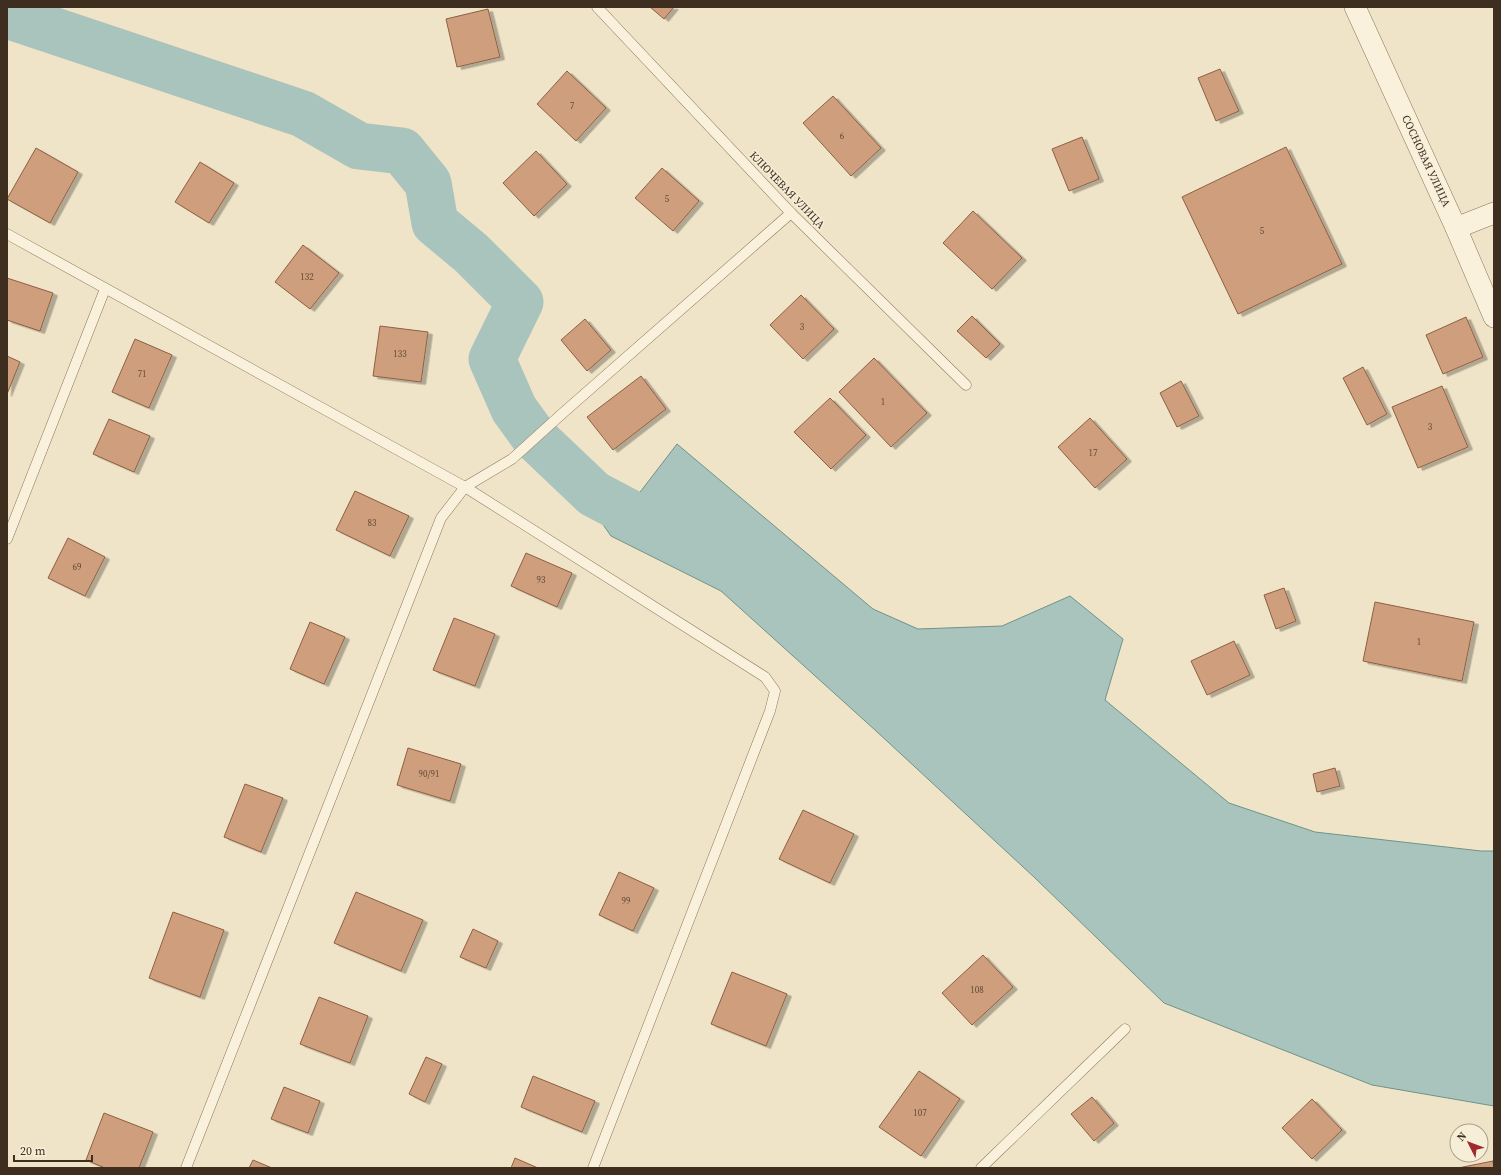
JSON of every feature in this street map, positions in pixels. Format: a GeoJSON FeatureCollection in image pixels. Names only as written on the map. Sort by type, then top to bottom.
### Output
{"type":"FeatureCollection","features":[{"type":"Feature","properties":{"kind":"street","name":"СОСНОВАЯ УЛИЦА"},"geometry":{"type":"LineString","coordinates":[[1355,7],[1456,228],[1494,317]]}},
{"type":"Feature","properties":{"kind":"street"},"geometry":{"type":"LineString","coordinates":[[1456,228],[1494,214]]}},
{"type":"Feature","properties":{"kind":"lane","name":"КЛЮЧЕВАЯ УЛИЦА"},"geometry":{"type":"LineString","coordinates":[[597,7],[791,212],[966,385]]}},
{"type":"Feature","properties":{"kind":"lane"},"geometry":{"type":"LineString","coordinates":[[186,1168],[441,518],[465,487],[512,459],[791,212]]}},
{"type":"Feature","properties":{"kind":"lane"},"geometry":{"type":"LineString","coordinates":[[7,234],[465,487],[765,677],[775,692],[770,711],[593,1168]]}},
{"type":"Feature","properties":{"kind":"lane"},"geometry":{"type":"LineString","coordinates":[[7,539],[105,289]]}},
{"type":"Feature","properties":{"kind":"lane"},"geometry":{"type":"LineString","coordinates":[[981,1168],[1125,1030]]}},
{"type":"Feature","properties":{"kind":"water"},"geometry":{"type":"Polygon","coordinates":[[[677,444],[873,609],[918,629],[1002,626],[1070,596],[1123,639],[1105,700],[1229,803],[1315,832],[1481,851],[1494,851],[1494,1106],[1372,1085],[1164,1003],[1035,878],[875,730],[721,591],[611,536],[588,503],[603,481],[634,500],[677,444]]]}},
{"type":"Feature","properties":{"kind":"building"},"geometry":{"type":"Polygon","coordinates":[[[650,7],[674,7],[664,19],[650,7]]]}},
{"type":"Feature","properties":{"kind":"building"},"geometry":{"type":"Polygon","coordinates":[[[488,9],[500,57],[457,67],[446,19],[488,9]]]}},
{"type":"Feature","properties":{"kind":"building"},"geometry":{"type":"Polygon","coordinates":[[[1220,69],[1239,111],[1216,121],[1198,78],[1220,69]]]}},
{"type":"Feature","properties":{"kind":"building"},"geometry":{"type":"Polygon","coordinates":[[[567,71],[606,108],[576,141],[537,104],[567,71]]]}},
{"type":"Feature","properties":{"kind":"building"},"geometry":{"type":"Polygon","coordinates":[[[833,96],[881,148],[851,176],[803,123],[833,96]]]}},
{"type":"Feature","properties":{"kind":"building"},"geometry":{"type":"Polygon","coordinates":[[[1082,137],[1099,179],[1069,191],[1052,149],[1082,137]]]}},
{"type":"Feature","properties":{"kind":"building"},"geometry":{"type":"Polygon","coordinates":[[[1286,147],[1342,264],[1238,314],[1182,197],[1286,147]]]}},
{"type":"Feature","properties":{"kind":"building"},"geometry":{"type":"Polygon","coordinates":[[[36,148],[78,172],[50,223],[7,199],[36,148]]]}},
{"type":"Feature","properties":{"kind":"building"},"geometry":{"type":"Polygon","coordinates":[[[536,151],[567,184],[534,216],[503,183],[536,151]]]}},
{"type":"Feature","properties":{"kind":"building"},"geometry":{"type":"Polygon","coordinates":[[[200,162],[234,183],[209,223],[175,202],[200,162]]]}},
{"type":"Feature","properties":{"kind":"building"},"geometry":{"type":"Polygon","coordinates":[[[662,168],[699,201],[673,231],[635,198],[662,168]]]}},
{"type":"Feature","properties":{"kind":"building"},"geometry":{"type":"Polygon","coordinates":[[[973,211],[1022,258],[992,289],[943,243],[973,211]]]}},
{"type":"Feature","properties":{"kind":"building"},"geometry":{"type":"Polygon","coordinates":[[[303,245],[339,273],[310,309],[275,282],[303,245]]]}},
{"type":"Feature","properties":{"kind":"building"},"geometry":{"type":"Polygon","coordinates":[[[7,278],[53,293],[40,331],[7,320],[7,278]]]}},
{"type":"Feature","properties":{"kind":"building"},"geometry":{"type":"Polygon","coordinates":[[[801,295],[834,329],[803,359],[770,325],[801,295]]]}},
{"type":"Feature","properties":{"kind":"building"},"geometry":{"type":"Polygon","coordinates":[[[972,316],[1000,344],[986,358],[957,331],[972,316]]]}},
{"type":"Feature","properties":{"kind":"building"},"geometry":{"type":"Polygon","coordinates":[[[1466,317],[1483,357],[1443,374],[1426,335],[1466,317]]]}},
{"type":"Feature","properties":{"kind":"building"},"geometry":{"type":"Polygon","coordinates":[[[585,319],[611,350],[587,371],[561,340],[585,319]]]}},
{"type":"Feature","properties":{"kind":"building"},"geometry":{"type":"Polygon","coordinates":[[[380,326],[428,332],[421,382],[373,376],[380,326]]]}},
{"type":"Feature","properties":{"kind":"building"},"geometry":{"type":"Polygon","coordinates":[[[135,339],[172,355],[149,408],[112,392],[135,339]]]}},
{"type":"Feature","properties":{"kind":"building"},"geometry":{"type":"Polygon","coordinates":[[[7,356],[20,362],[7,394],[7,356]]]}},
{"type":"Feature","properties":{"kind":"building"},"geometry":{"type":"Polygon","coordinates":[[[874,358],[927,413],[891,447],[839,392],[874,358]]]}},
{"type":"Feature","properties":{"kind":"building"},"geometry":{"type":"Polygon","coordinates":[[[1363,367],[1387,414],[1367,425],[1343,378],[1363,367]]]}},
{"type":"Feature","properties":{"kind":"building"},"geometry":{"type":"Polygon","coordinates":[[[641,376],[666,409],[613,450],[587,417],[641,376]]]}},
{"type":"Feature","properties":{"kind":"building"},"geometry":{"type":"Polygon","coordinates":[[[1181,381],[1199,416],[1177,427],[1160,393],[1181,381]]]}},
{"type":"Feature","properties":{"kind":"building"},"geometry":{"type":"Polygon","coordinates":[[[1442,386],[1468,447],[1418,468],[1392,407],[1442,386]]]}},
{"type":"Feature","properties":{"kind":"building"},"geometry":{"type":"Polygon","coordinates":[[[830,398],[866,435],[831,469],[794,432],[830,398]]]}},
{"type":"Feature","properties":{"kind":"building"},"geometry":{"type":"Polygon","coordinates":[[[1090,418],[1127,459],[1095,488],[1058,447],[1090,418]]]}},
{"type":"Feature","properties":{"kind":"building"},"geometry":{"type":"Polygon","coordinates":[[[109,419],[150,436],[134,472],[93,454],[109,419]]]}},
{"type":"Feature","properties":{"kind":"building"},"geometry":{"type":"Polygon","coordinates":[[[355,491],[409,516],[390,556],[336,530],[355,491]]]}},
{"type":"Feature","properties":{"kind":"building"},"geometry":{"type":"Polygon","coordinates":[[[68,538],[105,557],[85,596],[48,578],[68,538]]]}},
{"type":"Feature","properties":{"kind":"building"},"geometry":{"type":"Polygon","coordinates":[[[526,553],[572,573],[557,607],[511,586],[526,553]]]}},
{"type":"Feature","properties":{"kind":"building"},"geometry":{"type":"Polygon","coordinates":[[[1284,588],[1296,621],[1276,629],[1264,595],[1284,588]]]}},
{"type":"Feature","properties":{"kind":"building"},"geometry":{"type":"Polygon","coordinates":[[[1375,602],[1474,622],[1462,681],[1363,661],[1375,602]]]}},
{"type":"Feature","properties":{"kind":"building"},"geometry":{"type":"Polygon","coordinates":[[[454,618],[495,634],[475,686],[433,670],[454,618]]]}},
{"type":"Feature","properties":{"kind":"building"},"geometry":{"type":"Polygon","coordinates":[[[310,622],[345,637],[324,684],[290,669],[310,622]]]}},
{"type":"Feature","properties":{"kind":"building"},"geometry":{"type":"Polygon","coordinates":[[[1234,641],[1250,675],[1207,695],[1191,661],[1234,641]]]}},
{"type":"Feature","properties":{"kind":"building"},"geometry":{"type":"Polygon","coordinates":[[[408,748],[461,764],[450,801],[397,785],[408,748]]]}},
{"type":"Feature","properties":{"kind":"building"},"geometry":{"type":"Polygon","coordinates":[[[1335,768],[1340,786],[1317,792],[1313,774],[1335,768]]]}},
{"type":"Feature","properties":{"kind":"building"},"geometry":{"type":"Polygon","coordinates":[[[245,784],[283,798],[261,852],[224,837],[245,784]]]}},
{"type":"Feature","properties":{"kind":"building"},"geometry":{"type":"Polygon","coordinates":[[[803,810],[854,834],[830,883],[779,859],[803,810]]]}},
{"type":"Feature","properties":{"kind":"building"},"geometry":{"type":"Polygon","coordinates":[[[619,872],[654,888],[633,931],[599,915],[619,872]]]}},
{"type":"Feature","properties":{"kind":"building"},"geometry":{"type":"Polygon","coordinates":[[[356,892],[423,920],[401,971],[334,943],[356,892]]]}},
{"type":"Feature","properties":{"kind":"building"},"geometry":{"type":"Polygon","coordinates":[[[173,912],[224,930],[200,997],[149,978],[173,912]]]}},
{"type":"Feature","properties":{"kind":"building"},"geometry":{"type":"Polygon","coordinates":[[[473,929],[498,941],[486,968],[460,957],[473,929]]]}},
{"type":"Feature","properties":{"kind":"building"},"geometry":{"type":"Polygon","coordinates":[[[983,955],[1013,987],[972,1025],[942,993],[983,955]]]}},
{"type":"Feature","properties":{"kind":"building"},"geometry":{"type":"Polygon","coordinates":[[[732,972],[787,994],[766,1046],[711,1024],[732,972]]]}},
{"type":"Feature","properties":{"kind":"building"},"geometry":{"type":"Polygon","coordinates":[[[319,997],[368,1016],[350,1063],[300,1044],[319,997]]]}},
{"type":"Feature","properties":{"kind":"building"},"geometry":{"type":"Polygon","coordinates":[[[426,1057],[442,1064],[425,1102],[409,1094],[426,1057]]]}},
{"type":"Feature","properties":{"kind":"building"},"geometry":{"type":"Polygon","coordinates":[[[919,1071],[960,1099],[921,1156],[879,1127],[919,1071]]]}},
{"type":"Feature","properties":{"kind":"building"},"geometry":{"type":"Polygon","coordinates":[[[533,1076],[595,1101],[582,1132],[521,1107],[533,1076]]]}},
{"type":"Feature","properties":{"kind":"building"},"geometry":{"type":"Polygon","coordinates":[[[284,1087],[320,1101],[308,1133],[271,1119],[284,1087]]]}},
{"type":"Feature","properties":{"kind":"building"},"geometry":{"type":"Polygon","coordinates":[[[1092,1097],[1114,1123],[1094,1141],[1071,1114],[1092,1097]]]}},
{"type":"Feature","properties":{"kind":"building"},"geometry":{"type":"Polygon","coordinates":[[[1312,1099],[1342,1130],[1312,1159],[1282,1128],[1312,1099]]]}},
{"type":"Feature","properties":{"kind":"building"},"geometry":{"type":"Polygon","coordinates":[[[104,1113],[153,1132],[139,1168],[105,1168],[86,1160],[104,1113]]]}},
{"type":"Feature","properties":{"kind":"building"},"geometry":{"type":"Polygon","coordinates":[[[515,1158],[538,1168],[511,1168],[515,1158]]]}},
{"type":"Feature","properties":{"kind":"building"},"geometry":{"type":"Polygon","coordinates":[[[253,1160],[272,1168],[249,1168],[253,1160]]]}},
{"type":"Feature","properties":{"kind":"building"},"geometry":{"type":"Polygon","coordinates":[[[1493,1161],[1494,1168],[1458,1168],[1489,1163],[1493,1161]]]}},
{"type":"Feature","properties":{"kind":"waterway"},"geometry":{"type":"LineString","coordinates":[[7,15],[303,114],[359,146],[402,151],[428,183],[435,223],[471,253],[520,302],[492,359],[514,409],[535,438],[594,494],[651,524]]}}]}
